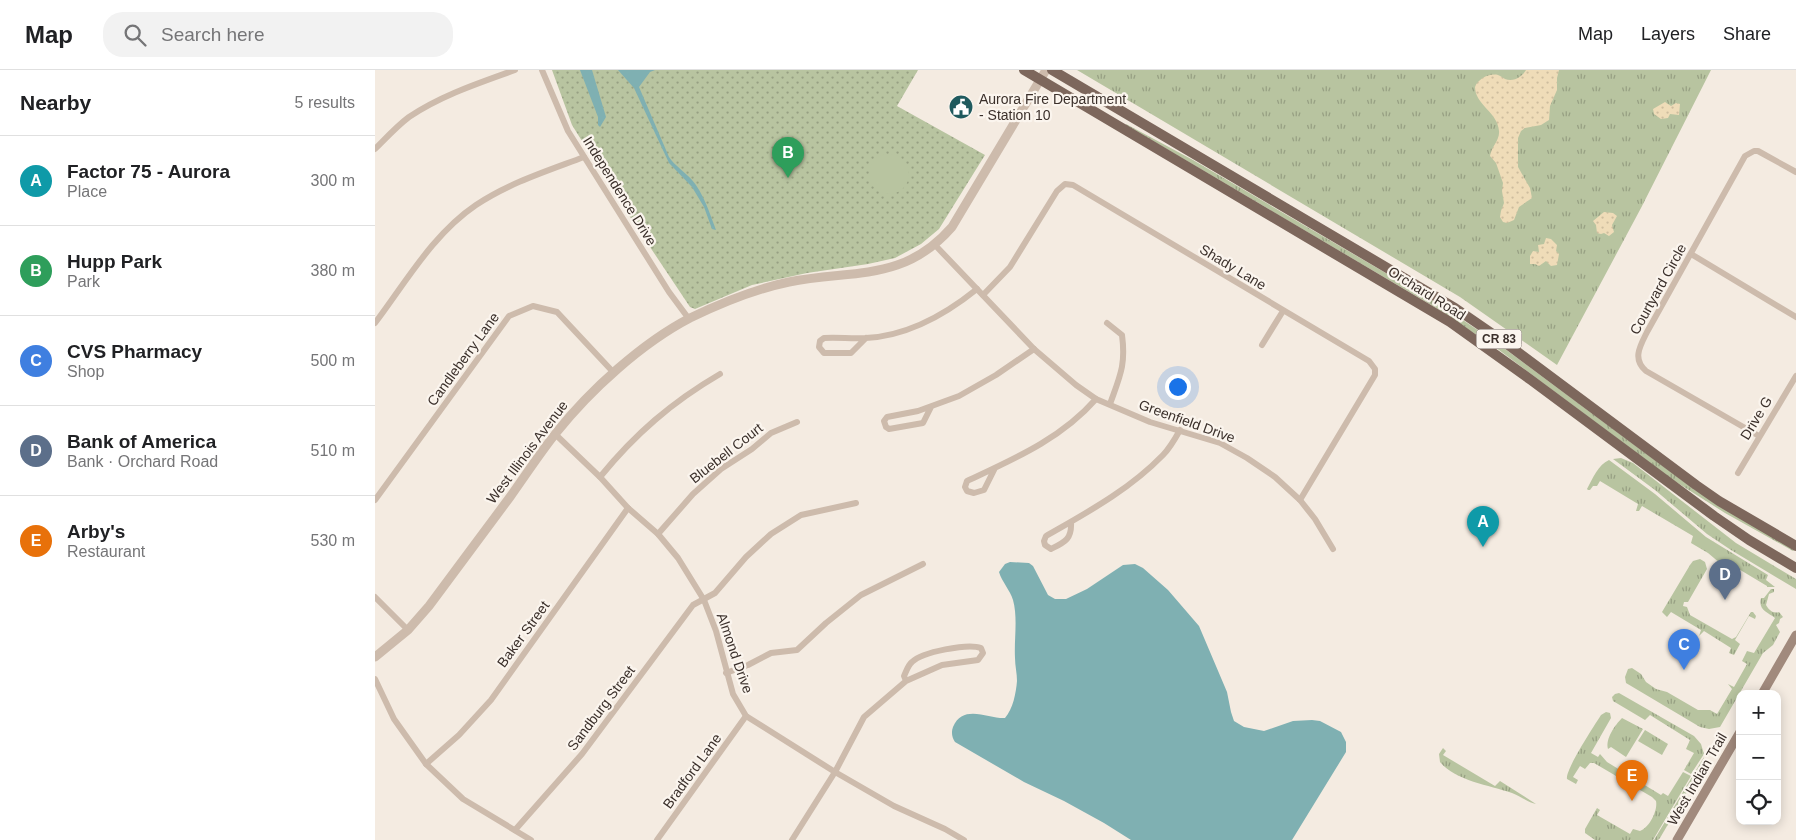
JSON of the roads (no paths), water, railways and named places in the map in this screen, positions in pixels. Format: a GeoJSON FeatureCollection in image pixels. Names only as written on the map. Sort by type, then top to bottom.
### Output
{"type":"FeatureCollection","features":[{"type":"Feature","properties":{"kind":"main road","name":"Orchard Road"},"geometry":{"type":"LineString","coordinates":[[1024,70],[1450,322],[1714,516],[1796,568]]}},
{"type":"Feature","properties":{"kind":"main road","name":"Orchard Road"},"geometry":{"type":"LineString","coordinates":[[1052,70],[1455,308],[1503,341],[1711,495],[1796,546]]}},
{"type":"Feature","properties":{"kind":"main road"},"geometry":{"type":"LineString","coordinates":[[1764,690],[1796,634]]}},
{"type":"Feature","properties":{"kind":"main road","name":"West Indian Trail"},"geometry":{"type":"LineString","coordinates":[[1677,840],[1738,735]]}},
{"type":"Feature","properties":{"kind":"street"},"geometry":{"type":"LineString","coordinates":[[375,149],[408,118],[432,104],[465,88],[515,70]]}},
{"type":"Feature","properties":{"kind":"street","name":"Independence Drive"},"geometry":{"type":"LineString","coordinates":[[542,70],[568,131],[669,292],[689,319]]}},
{"type":"Feature","properties":{"kind":"street","name":"West Illinois Avenue"},"geometry":{"type":"LineString","coordinates":[[375,657],[408,630],[429,606],[555,434],[578,407],[613,373],[650,345],[689,319],[735,298],[775,286],[817,278],[870,273],[888,269],[908,261],[935,245],[952,227],[1046,70]]}},
{"type":"Feature","properties":{"kind":"street","name":"Courtyard Circle"},"geometry":{"type":"LineString","coordinates":[[1759,436],[1646,371],[1639,363],[1639,348],[1743,160],[1749,153],[1759,151],[1796,172]]}},
{"type":"Feature","properties":{"kind":"street"},"geometry":{"type":"LineString","coordinates":[[375,323],[433,244],[475,206],[527,177],[584,157]]}},
{"type":"Feature","properties":{"kind":"street","name":"Shady Lane"},"geometry":{"type":"LineString","coordinates":[[983,295],[1010,267],[1057,191],[1065,184],[1073,185],[1369,361],[1375,369],[1375,375],[1300,500]]}},
{"type":"Feature","properties":{"kind":"street","name":"Greenfield Drive"},"geometry":{"type":"LineString","coordinates":[[935,245],[1053,367],[1096,399],[1150,422],[1220,443],[1247,458],[1275,477],[1300,500],[1315,519],[1333,549]]}},
{"type":"Feature","properties":{"kind":"street"},"geometry":{"type":"LineString","coordinates":[[1691,254],[1796,317]]}},
{"type":"Feature","properties":{"kind":"street"},"geometry":{"type":"LineString","coordinates":[[866,338],[851,353],[824,353],[819,346],[820,341],[824,338],[866,338],[898,333],[955,306],[977,289]]}},
{"type":"Feature","properties":{"kind":"street","name":"Candleberry Lane"},"geometry":{"type":"LineString","coordinates":[[375,500],[509,316],[533,306],[557,312],[613,373]]}},
{"type":"Feature","properties":{"kind":"street"},"geometry":{"type":"LineString","coordinates":[[1262,345],[1283,311]]}},
{"type":"Feature","properties":{"kind":"street"},"geometry":{"type":"LineString","coordinates":[[1107,323],[1123,335],[1124,350],[1123,370],[1110,404]]}},
{"type":"Feature","properties":{"kind":"street"},"geometry":{"type":"LineString","coordinates":[[931,407],[923,423],[918,425],[889,429],[884,424],[887,417],[931,407],[959,396],[1013,365],[1034,349]]}},
{"type":"Feature","properties":{"kind":"street"},"geometry":{"type":"LineString","coordinates":[[600,477],[636,436],[676,402],[720,374]]}},
{"type":"Feature","properties":{"kind":"street","name":"Drive G"},"geometry":{"type":"LineString","coordinates":[[1738,473],[1796,376]]}},
{"type":"Feature","properties":{"kind":"street"},"geometry":{"type":"LineString","coordinates":[[995,468],[983,490],[974,493],[967,492],[965,487],[967,481],[1033,450],[1059,434],[1086,411],[1096,399]]}},
{"type":"Feature","properties":{"kind":"street","name":"Bluebell Court"},"geometry":{"type":"LineString","coordinates":[[657,534],[693,494],[721,469],[752,449],[771,433],[797,422]]}},
{"type":"Feature","properties":{"kind":"street"},"geometry":{"type":"LineString","coordinates":[[1071,522],[1072,532],[1069,537],[1051,549],[1045,545],[1046,536],[1071,522],[1105,503],[1143,474],[1164,454],[1181,430]]}},
{"type":"Feature","properties":{"kind":"street","name":"Almond Drive"},"geometry":{"type":"LineString","coordinates":[[555,434],[600,477],[628,508],[657,534],[678,558],[704,600],[716,631],[733,694],[746,716],[835,772],[894,806],[945,829],[964,840]]}},
{"type":"Feature","properties":{"kind":"street","name":"Sandburg Street"},"geometry":{"type":"LineString","coordinates":[[515,830],[582,754],[693,605],[715,592],[745,557],[771,534],[801,515],[856,503]]}},
{"type":"Feature","properties":{"kind":"street","name":"Baker Street"},"geometry":{"type":"LineString","coordinates":[[426,764],[459,736],[491,700],[628,508]]}},
{"type":"Feature","properties":{"kind":"street"},"geometry":{"type":"LineString","coordinates":[[726,673],[748,665],[771,653],[797,650],[861,594],[923,564]]}},
{"type":"Feature","properties":{"kind":"street"},"geometry":{"type":"LineString","coordinates":[[375,597],[408,630]]}},
{"type":"Feature","properties":{"kind":"street"},"geometry":{"type":"LineString","coordinates":[[792,840],[835,772],[864,717],[906,681],[942,665],[978,660],[983,653],[981,648],[976,646],[962,647],[928,654],[911,662],[905,676],[906,681]]}},
{"type":"Feature","properties":{"kind":"street"},"geometry":{"type":"LineString","coordinates":[[375,680],[394,719],[426,764],[463,799],[531,840]]}},
{"type":"Feature","properties":{"kind":"street","name":"Bradford Lane"},"geometry":{"type":"LineString","coordinates":[[657,840],[746,716]]}},
{"type":"Feature","properties":{"kind":"water"},"geometry":{"type":"Polygon","coordinates":[[[580,70],[592,70],[606,117],[600,127],[598,125],[598,117],[580,70]]]}},
{"type":"Feature","properties":{"kind":"water"},"geometry":{"type":"Polygon","coordinates":[[[618,70],[655,70],[650,72],[639,87],[669,157],[700,191],[716,230],[712,229],[704,207],[692,187],[669,163],[634,88],[618,70]]]}},
{"type":"Feature","properties":{"kind":"water"},"geometry":{"type":"Polygon","coordinates":[[[1010,562],[1029,563],[1033,566],[1048,595],[1055,599],[1066,599],[1087,589],[1123,565],[1135,564],[1143,568],[1168,590],[1199,626],[1227,692],[1234,721],[1244,727],[1264,731],[1293,721],[1312,720],[1320,721],[1341,732],[1346,742],[1346,752],[1292,840],[1131,840],[1104,823],[1024,782],[955,742],[952,729],[957,720],[970,714],[1005,718],[1014,701],[1017,681],[1015,661],[1016,621],[1012,596],[999,572],[1005,564],[1010,562]]]}},
{"type":"Feature","properties":{"kind":"place","name":"Aurora Fire Department - Station 10"},"geometry":{"type":"Point","coordinates":[961,107]}},
{"type":"Feature","properties":{"kind":"place","name":"Hupp Park"},"geometry":{"type":"Point","coordinates":[788,178]}},
{"type":"Feature","properties":{"kind":"place","name":"Factor 75 - Aurora"},"geometry":{"type":"Point","coordinates":[1483,547]}},
{"type":"Feature","properties":{"kind":"place","name":"Bank of America"},"geometry":{"type":"Point","coordinates":[1725,600]}},
{"type":"Feature","properties":{"kind":"place","name":"CVS Pharmacy"},"geometry":{"type":"Point","coordinates":[1684,670]}},
{"type":"Feature","properties":{"kind":"place","name":"Arby's"},"geometry":{"type":"Point","coordinates":[1632,801]}}]}
